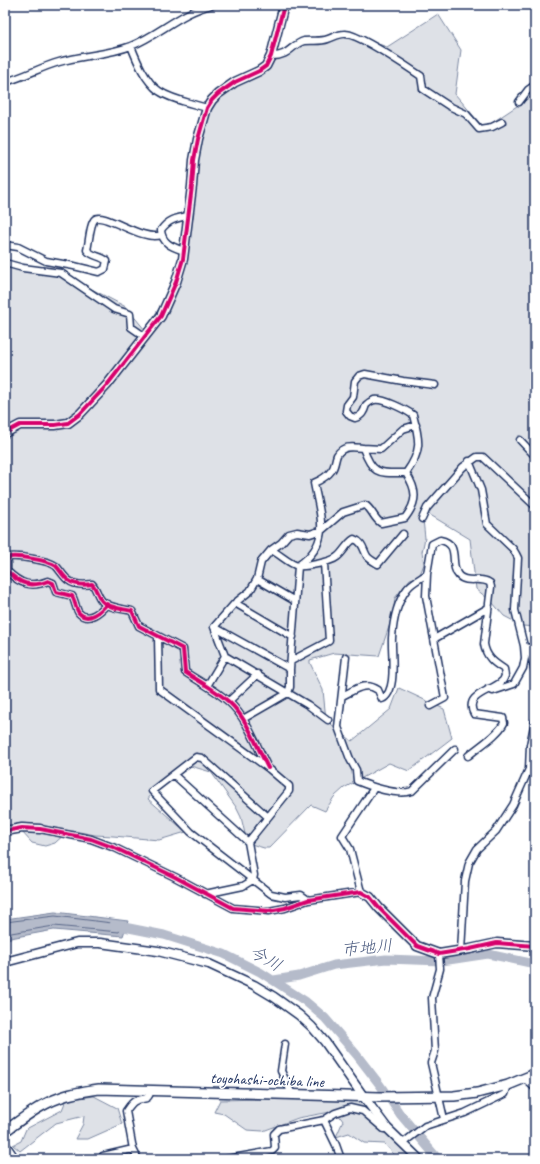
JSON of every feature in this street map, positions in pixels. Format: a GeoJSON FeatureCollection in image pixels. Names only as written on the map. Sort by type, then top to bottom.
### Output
{"type":"FeatureCollection","features":[{"type":"Feature","properties":{"kind":"main road","name":"toyohashi-ochiba line"},"geometry":{"type":"LineString","coordinates":[[5,1131],[35,1110],[60,1097],[99,1089],[380,1097],[439,1096],[477,1093],[508,1085],[535,1074]]}},
{"type":"Feature","properties":{"kind":"street"},"geometry":{"type":"LineString","coordinates":[[5,82],[59,62],[131,46],[191,12],[202,7],[212,5]]}},
{"type":"Feature","properties":{"kind":"street"},"geometry":{"type":"LineString","coordinates":[[5,433],[20,425],[55,425],[68,423],[80,414],[107,385],[161,316],[176,282],[184,251],[194,160],[206,108],[218,94],[235,82],[259,71],[266,66],[271,56],[284,5],[290,5]]}},
{"type":"Feature","properties":{"kind":"street"},"geometry":{"type":"LineString","coordinates":[[271,56],[277,57],[287,53],[302,42],[326,40],[344,34],[353,35],[421,76],[423,89],[449,106],[466,114],[479,129],[492,127],[502,122]]}},
{"type":"Feature","properties":{"kind":"street"},"geometry":{"type":"LineString","coordinates":[[131,46],[146,76],[154,87],[160,92],[170,97],[206,108]]}},
{"type":"Feature","properties":{"kind":"street"},"geometry":{"type":"LineString","coordinates":[[535,58],[535,66]]}},
{"type":"Feature","properties":{"kind":"street"},"geometry":{"type":"LineString","coordinates":[[519,102],[528,90],[535,85]]}},
{"type":"Feature","properties":{"kind":"street"},"geometry":{"type":"LineString","coordinates":[[184,251],[171,247],[161,235],[161,230],[167,222],[172,219],[188,216]]}},
{"type":"Feature","properties":{"kind":"street"},"geometry":{"type":"LineString","coordinates":[[5,245],[18,247],[46,262],[74,266],[99,272],[105,269],[107,261],[100,256],[90,254],[88,250],[91,229],[95,219],[98,218],[108,220],[133,231],[149,235],[161,235]]}},
{"type":"Feature","properties":{"kind":"street"},"geometry":{"type":"LineString","coordinates":[[5,263],[24,268],[61,273],[114,309],[130,314],[131,327],[144,336]]}},
{"type":"Feature","properties":{"kind":"street"},"geometry":{"type":"LineString","coordinates":[[406,473],[413,463],[419,447],[413,415],[378,400],[372,400],[366,405],[364,412],[360,417],[355,418],[350,416],[346,411],[347,405],[353,397],[355,381],[359,376],[366,374],[389,379],[435,385]]}},
{"type":"Feature","properties":{"kind":"street"},"geometry":{"type":"LineString","coordinates":[[298,566],[304,562],[316,548],[322,530],[314,483],[324,479],[332,470],[337,455],[343,449],[351,446],[381,449],[403,429],[416,425]]}},
{"type":"Feature","properties":{"kind":"street"},"geometry":{"type":"LineString","coordinates":[[520,440],[535,456]]}},
{"type":"Feature","properties":{"kind":"street"},"geometry":{"type":"LineString","coordinates":[[363,448],[372,467],[382,474],[406,473]]}},
{"type":"Feature","properties":{"kind":"street"},"geometry":{"type":"LineString","coordinates":[[422,519],[427,508],[438,493],[469,461],[477,457],[483,457],[535,506]]}},
{"type":"Feature","properties":{"kind":"street"},"geometry":{"type":"LineString","coordinates":[[469,461],[481,490],[487,524],[516,554],[518,558],[515,610],[524,646],[525,658],[523,668],[514,684],[494,691],[488,689]]}},
{"type":"Feature","properties":{"kind":"street"},"geometry":{"type":"LineString","coordinates":[[214,627],[234,603],[250,591],[257,579],[261,562],[271,550],[281,543],[289,534],[297,532],[310,534],[322,530],[343,512],[365,504],[369,507],[377,521],[381,523],[405,518],[409,513],[415,493],[412,483],[406,473]]}},
{"type":"Feature","properties":{"kind":"street"},"geometry":{"type":"LineString","coordinates":[[271,550],[298,566],[324,563],[333,560],[340,555],[349,542],[354,539],[359,540],[368,558],[378,564],[403,534]]}},
{"type":"Feature","properties":{"kind":"street"},"geometry":{"type":"LineString","coordinates":[[430,706],[445,698],[426,596],[427,574],[432,544],[440,540],[446,541],[453,549],[456,572],[459,576],[464,580],[482,579],[490,583],[491,588],[484,644],[485,651],[492,661],[504,669],[505,676],[502,681],[478,694],[474,698],[472,707],[473,712],[478,715],[502,718],[504,723],[503,726],[468,756]]}},
{"type":"Feature","properties":{"kind":"street"},"geometry":{"type":"LineString","coordinates":[[107,604],[100,612],[89,617],[81,615],[78,612],[76,602],[72,596],[56,592],[53,583],[48,581],[37,585],[18,580],[7,571],[7,560],[10,557],[15,557],[34,559],[55,565],[69,581],[82,585],[92,584],[96,588],[102,601],[107,604],[132,611],[139,626],[182,649],[185,672],[229,701],[243,719],[268,768]]}},
{"type":"Feature","properties":{"kind":"street"},"geometry":{"type":"LineString","coordinates":[[291,661],[329,641],[324,563]]}},
{"type":"Feature","properties":{"kind":"street"},"geometry":{"type":"LineString","coordinates":[[243,719],[288,693],[290,687],[298,566]]}},
{"type":"Feature","properties":{"kind":"street"},"geometry":{"type":"LineString","coordinates":[[342,696],[368,685],[378,690],[382,699],[387,694],[392,680],[392,640],[396,612],[407,590],[414,582],[427,574]]}},
{"type":"Feature","properties":{"kind":"street"},"geometry":{"type":"LineString","coordinates":[[257,579],[295,601]]}},
{"type":"Feature","properties":{"kind":"street"},"geometry":{"type":"LineString","coordinates":[[234,603],[293,637]]}},
{"type":"Feature","properties":{"kind":"street"},"geometry":{"type":"LineString","coordinates":[[434,639],[488,608]]}},
{"type":"Feature","properties":{"kind":"street"},"geometry":{"type":"LineString","coordinates":[[214,627],[290,669]]}},
{"type":"Feature","properties":{"kind":"street"},"geometry":{"type":"LineString","coordinates":[[214,627],[225,656],[258,674],[318,711],[328,720]]}},
{"type":"Feature","properties":{"kind":"street"},"geometry":{"type":"LineString","coordinates":[[158,636],[159,689],[268,768],[289,786],[289,791],[248,842]]}},
{"type":"Feature","properties":{"kind":"street"},"geometry":{"type":"LineString","coordinates":[[524,646],[528,648],[535,671]]}},
{"type":"Feature","properties":{"kind":"street"},"geometry":{"type":"LineString","coordinates":[[206,686],[225,656]]}},
{"type":"Feature","properties":{"kind":"street"},"geometry":{"type":"LineString","coordinates":[[346,657],[338,727],[350,759],[356,770],[357,781],[374,788],[406,793],[412,791],[455,750]]}},
{"type":"Feature","properties":{"kind":"street"},"geometry":{"type":"LineString","coordinates":[[229,701],[258,674]]}},
{"type":"Feature","properties":{"kind":"street"},"geometry":{"type":"LineString","coordinates":[[461,950],[465,881],[469,863],[477,849],[496,831],[512,805],[529,769],[535,721]]}},
{"type":"Feature","properties":{"kind":"street"},"geometry":{"type":"LineString","coordinates":[[268,817],[202,758],[196,757],[152,791],[191,832],[271,894],[285,897],[301,895],[308,900]]}},
{"type":"Feature","properties":{"kind":"street"},"geometry":{"type":"LineString","coordinates":[[174,775],[248,842],[254,875],[253,880]]}},
{"type":"Feature","properties":{"kind":"street"},"geometry":{"type":"LineString","coordinates":[[361,892],[350,849],[342,836],[374,788]]}},
{"type":"Feature","properties":{"kind":"street"},"geometry":{"type":"LineString","coordinates":[[5,831],[22,828],[40,829],[91,839],[115,848],[233,908],[269,911],[285,908],[308,900],[361,892],[370,897],[379,908],[418,946],[439,954],[497,943],[535,946]]}},
{"type":"Feature","properties":{"kind":"street"},"geometry":{"type":"LineString","coordinates":[[205,894],[243,886],[253,880]]}},
{"type":"Feature","properties":{"kind":"street"},"geometry":{"type":"LineString","coordinates":[[5,962],[77,943],[100,943],[158,951],[209,964],[254,985],[299,1015],[325,1042],[387,1128],[419,1159]]}},
{"type":"Feature","properties":{"kind":"street"},"geometry":{"type":"LineString","coordinates":[[439,954],[440,969],[432,998],[436,1051],[431,1063],[444,1119]]}},
{"type":"Feature","properties":{"kind":"street"},"geometry":{"type":"LineString","coordinates":[[285,1044],[281,1071],[292,1094]]}},
{"type":"Feature","properties":{"kind":"street"},"geometry":{"type":"LineString","coordinates":[[525,1079],[535,1088]]}},
{"type":"Feature","properties":{"kind":"street"},"geometry":{"type":"LineString","coordinates":[[403,1143],[425,1126],[464,1113],[505,1094],[508,1085]]}},
{"type":"Feature","properties":{"kind":"street"},"geometry":{"type":"LineString","coordinates":[[138,1159],[133,1149],[126,1111],[131,1103],[136,1100],[146,1099],[150,1096],[151,1090]]}},
{"type":"Feature","properties":{"kind":"street"},"geometry":{"type":"LineString","coordinates":[[227,1159],[272,1151],[275,1148],[274,1134],[279,1129],[324,1120],[335,1113],[350,1108],[363,1111],[384,1129],[387,1128]]}},
{"type":"Feature","properties":{"kind":"street"},"geometry":{"type":"LineString","coordinates":[[324,1120],[341,1159]]}},
{"type":"Feature","properties":{"kind":"street"},"geometry":{"type":"LineString","coordinates":[[5,1143],[16,1159]]}},
{"type":"Feature","properties":{"kind":"street"},"geometry":{"type":"LineString","coordinates":[[102,1159],[103,1156],[133,1149]]}},
{"type":"Feature","properties":{"kind":"shaded area"},"geometry":{"type":"Polygon","coordinates":[[[438,14],[461,50],[455,94],[484,128],[535,94],[535,627],[523,626],[504,616],[492,602],[476,589],[470,539],[422,510],[425,538],[422,552],[424,564],[419,577],[410,579],[395,598],[393,615],[379,656],[334,653],[310,660],[310,663],[323,690],[326,720],[352,741],[391,709],[399,688],[444,709],[452,738],[409,771],[389,763],[344,788],[334,797],[325,811],[311,805],[269,848],[251,844],[246,838],[241,817],[236,807],[211,772],[187,765],[155,789],[148,799],[186,832],[159,840],[95,835],[74,831],[67,832],[55,843],[45,846],[32,843],[21,831],[5,828],[5,263],[61,273],[126,307],[145,330],[176,282],[207,108],[272,56],[309,41],[353,35],[387,47],[438,14]]]}},
{"type":"Feature","properties":{"kind":"shaded area"},"geometry":{"type":"Polygon","coordinates":[[[94,1096],[117,1108],[122,1124],[88,1139],[75,1139],[83,1124],[84,1116],[56,1123],[20,1151],[13,1145],[21,1141],[26,1129],[62,1110],[66,1100],[94,1096]]]}},
{"type":"Feature","properties":{"kind":"shaded area"},"geometry":{"type":"Polygon","coordinates":[[[306,1098],[359,1099],[415,1159],[398,1159],[385,1144],[364,1143],[349,1133],[336,1137],[343,1121],[336,1111],[298,1118],[263,1131],[247,1130],[224,1114],[214,1112],[220,1100],[306,1098]]]}},
{"type":"Feature","properties":{"kind":"water"},"geometry":{"type":"Polygon","coordinates":[[[55,912],[128,921],[123,936],[54,930],[5,939],[5,919],[55,912]]]}},
{"type":"Feature","properties":{"kind":"waterway","name":"今川"},"geometry":{"type":"LineString","coordinates":[[114,925],[164,935],[224,954],[260,972],[305,1001],[325,1018],[356,1054],[400,1114],[438,1159]]}},
{"type":"Feature","properties":{"kind":"waterway","name":"市地川"},"geometry":{"type":"LineString","coordinates":[[274,980],[299,976],[334,965],[386,959],[442,961],[488,954],[535,964]]}},
{"type":"Feature","properties":{"kind":"cycle path"},"geometry":{"type":"LineString","coordinates":[[5,433],[20,425],[55,425],[68,423],[80,414],[107,385],[161,316],[176,282],[183,259],[194,160],[198,139],[207,108],[218,94],[235,82],[259,71],[266,66],[271,56],[284,5]]}},
{"type":"Feature","properties":{"kind":"cycle path"},"geometry":{"type":"LineString","coordinates":[[107,604],[104,607],[101,610],[94,615],[86,617],[83,616],[78,612],[72,596],[56,592],[53,583],[48,581],[36,584],[26,584],[16,579],[7,571],[7,560],[10,557],[14,557],[47,562],[56,566],[70,582],[92,584],[100,599],[105,603],[108,605],[112,607],[132,611],[139,626],[183,649],[185,672],[229,702],[246,724],[268,768]]}},
{"type":"Feature","properties":{"kind":"cycle path"},"geometry":{"type":"LineString","coordinates":[[5,831],[22,828],[40,829],[91,839],[115,848],[175,877],[233,908],[269,911],[285,908],[308,900],[361,892],[370,897],[417,946],[439,954],[497,943],[535,946]]}}]}
